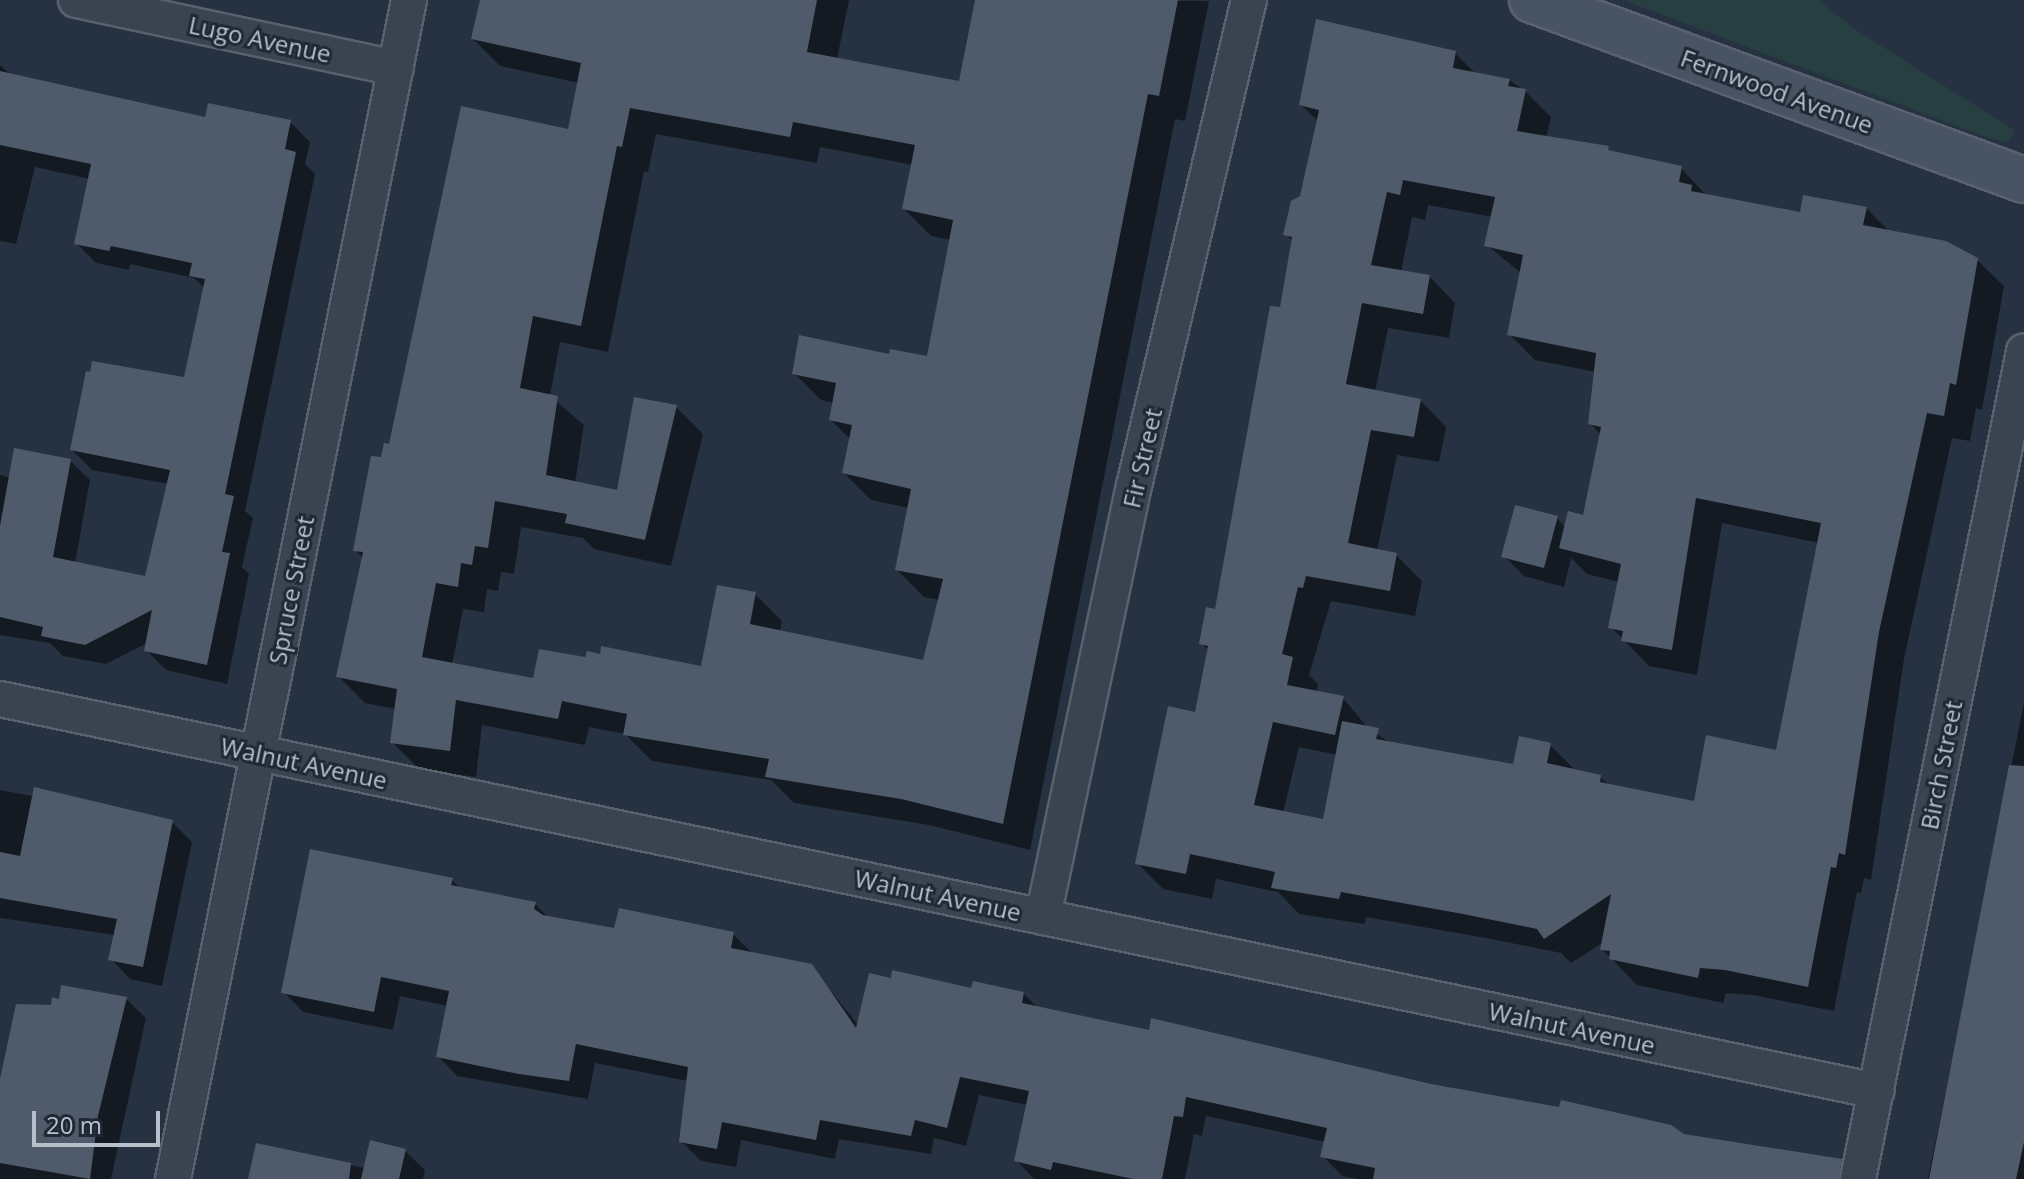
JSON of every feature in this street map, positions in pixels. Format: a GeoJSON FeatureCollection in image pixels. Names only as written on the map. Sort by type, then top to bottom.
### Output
{"type":"FeatureCollection","features":[{"type":"Feature","properties":{"kind":"street","name":"Lugo Avenue"},"geometry":{"type":"LineString","coordinates":[[76,0],[396,68]]}},
{"type":"Feature","properties":{"kind":"street","name":"Spruce Street"},"geometry":{"type":"LineString","coordinates":[[173,1179],[409,0]]}},
{"type":"Feature","properties":{"kind":"street","name":"Fir Street"},"geometry":{"type":"LineString","coordinates":[[1043,917],[1134,486],[1249,0]]}},
{"type":"Feature","properties":{"kind":"street","name":"Fernwood Avenue"},"geometry":{"type":"LineString","coordinates":[[1532,0],[2024,180]]}},
{"type":"Feature","properties":{"kind":"street","name":"Birch Street"},"geometry":{"type":"LineString","coordinates":[[1858,1179],[2024,351]]}},
{"type":"Feature","properties":{"kind":"street","name":"Walnut Avenue"},"geometry":{"type":"LineString","coordinates":[[0,699],[1876,1091]]}},
{"type":"Feature","properties":{"kind":"green space"},"geometry":{"type":"Polygon","coordinates":[[[1623,0],[1818,0],[1856,30],[2014,130],[2009,142],[1989,138],[1623,0]]]}},
{"type":"Feature","properties":{"kind":"building"},"geometry":{"type":"Polygon","coordinates":[[[480,0],[817,0],[807,52],[959,81],[975,0],[1178,0],[1159,96],[1148,94],[1003,824],[901,799],[765,777],[769,759],[623,735],[627,714],[562,701],[558,719],[456,700],[450,751],[390,743],[397,689],[336,677],[363,552],[353,551],[371,456],[381,457],[384,443],[389,444],[461,106],[568,129],[581,63],[471,39],[480,0]],[[630,108],[622,147],[617,146],[581,326],[533,316],[520,388],[558,396],[546,475],[617,490],[634,397],[677,405],[645,540],[565,523],[567,514],[495,501],[488,548],[475,546],[472,565],[461,563],[458,587],[436,583],[422,657],[533,678],[539,649],[585,657],[587,651],[600,654],[601,646],[701,666],[717,585],[756,592],[750,624],[923,660],[943,579],[895,570],[911,489],[842,473],[852,425],[829,420],[836,383],[792,374],[799,335],[889,354],[890,349],[927,356],[953,220],[902,209],[915,145],[793,122],[790,137],[630,108]]]}},
{"type":"Feature","properties":{"kind":"building"},"geometry":{"type":"Polygon","coordinates":[[[1316,19],[1456,51],[1453,68],[1510,79],[1508,86],[1526,89],[1517,131],[1609,146],[1608,150],[1682,166],[1679,182],[1692,185],[1691,191],[1800,212],[1803,195],[1867,207],[1863,225],[1946,241],[1978,258],[1956,385],[1950,383],[1944,416],[1927,413],[1879,632],[1845,855],[1839,853],[1836,868],[1831,867],[1808,987],[1725,970],[1700,968],[1698,978],[1609,959],[1610,951],[1600,950],[1611,894],[1544,939],[1537,929],[1463,914],[1341,892],[1339,899],[1271,888],[1275,872],[1190,854],[1186,874],[1135,864],[1168,706],[1195,712],[1208,646],[1199,644],[1206,607],[1215,609],[1270,306],[1280,307],[1292,237],[1283,235],[1291,201],[1300,196],[1319,110],[1299,105],[1316,19]],[[1403,180],[1400,195],[1387,192],[1371,265],[1430,275],[1423,314],[1362,303],[1346,384],[1421,399],[1414,437],[1371,430],[1348,543],[1397,553],[1390,591],[1306,576],[1303,588],[1298,587],[1282,654],[1293,657],[1287,685],[1344,696],[1335,735],[1273,722],[1254,805],[1323,819],[1342,721],[1379,728],[1376,739],[1513,764],[1519,736],[1551,743],[1547,763],[1601,775],[1600,782],[1694,801],[1706,735],[1776,750],[1821,523],[1696,498],[1672,650],[1621,641],[1623,631],[1608,628],[1621,564],[1559,548],[1568,511],[1583,515],[1601,427],[1588,424],[1596,353],[1507,335],[1523,255],[1484,246],[1495,197],[1403,180]]]}},
{"type":"Feature","properties":{"kind":"building"},"geometry":{"type":"Polygon","coordinates":[[[0,71],[205,117],[208,103],[291,120],[285,149],[296,152],[225,494],[234,496],[222,552],[230,553],[207,665],[144,651],[152,610],[85,645],[41,636],[43,627],[0,617],[0,526],[14,448],[71,459],[53,557],[145,576],[170,470],[70,450],[86,371],[90,372],[92,361],[184,377],[205,279],[189,276],[192,263],[111,246],[109,251],[74,244],[91,164],[0,145],[0,71]]]}},
{"type":"Feature","properties":{"kind":"building"},"geometry":{"type":"Polygon","coordinates":[[[1515,505],[1558,516],[1544,568],[1501,557],[1515,505]]]}},
{"type":"Feature","properties":{"kind":"building"},"geometry":{"type":"Polygon","coordinates":[[[2009,765],[2024,766],[2024,1142],[2016,1179],[1929,1179],[2009,765]]]}},
{"type":"Feature","properties":{"kind":"building"},"geometry":{"type":"Polygon","coordinates":[[[34,787],[173,820],[143,967],[108,960],[117,919],[0,898],[0,852],[20,856],[34,787]]]}},
{"type":"Feature","properties":{"kind":"building"},"geometry":{"type":"Polygon","coordinates":[[[310,849],[453,878],[451,885],[536,902],[534,909],[543,915],[614,928],[619,908],[734,932],[731,948],[812,964],[856,1028],[869,973],[891,978],[892,970],[971,988],[973,981],[1024,992],[1022,1003],[1149,1030],[1151,1018],[1431,1084],[1559,1107],[1561,1100],[1671,1125],[1684,1134],[1842,1159],[1839,1179],[1373,1179],[1375,1168],[1320,1157],[1327,1128],[1186,1097],[1183,1117],[1174,1116],[1162,1179],[1133,1179],[1053,1162],[1051,1170],[1014,1161],[1029,1091],[960,1077],[947,1128],[915,1120],[911,1136],[820,1120],[816,1140],[722,1122],[717,1149],[679,1142],[688,1067],[576,1044],[569,1081],[519,1074],[436,1057],[449,991],[381,977],[374,1012],[281,993],[310,849]]]}},
{"type":"Feature","properties":{"kind":"building"},"geometry":{"type":"Polygon","coordinates":[[[61,985],[127,997],[98,1116],[90,1179],[0,1163],[0,1079],[16,1004],[51,1005],[52,997],[59,999],[61,985]]]}},
{"type":"Feature","properties":{"kind":"building"},"geometry":{"type":"Polygon","coordinates":[[[370,1140],[406,1149],[399,1179],[361,1179],[370,1140]]]}},
{"type":"Feature","properties":{"kind":"building"},"geometry":{"type":"Polygon","coordinates":[[[256,1143],[351,1163],[349,1179],[248,1179],[256,1143]]]}}]}
